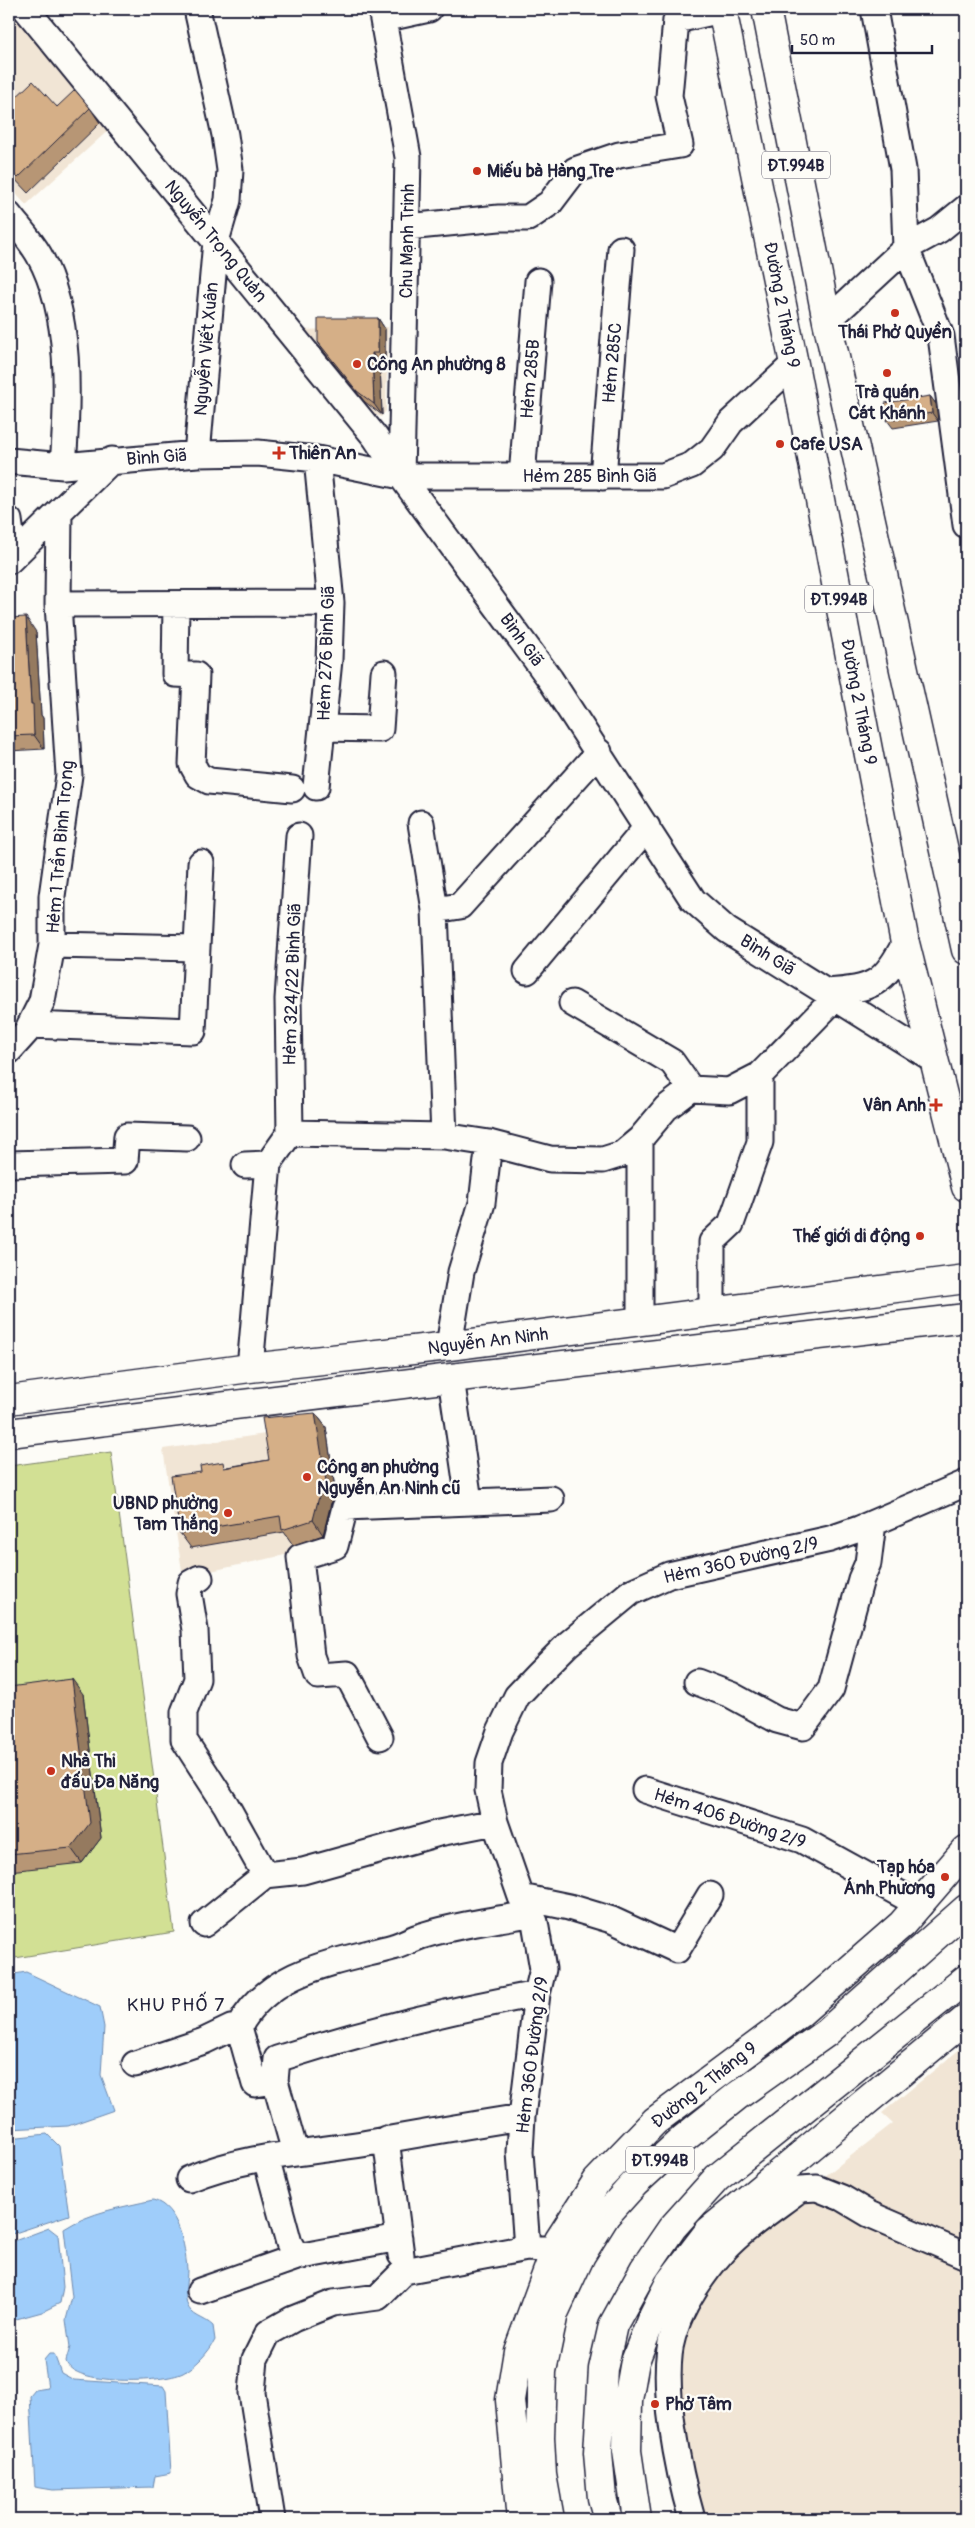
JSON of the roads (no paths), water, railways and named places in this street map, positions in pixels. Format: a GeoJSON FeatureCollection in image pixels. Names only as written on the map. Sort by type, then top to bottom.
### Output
{"type":"FeatureCollection","features":[{"type":"Feature","properties":{"kind":"main road","name":"Đường 2 Tháng 9"},"geometry":{"type":"LineString","coordinates":[[722,9],[794,364],[905,943],[932,1059],[966,1187]]}},
{"type":"Feature","properties":{"kind":"main road","name":"ĐT.994B"},"geometry":{"type":"LineString","coordinates":[[766,9],[827,321],[966,950]]}},
{"type":"Feature","properties":{"kind":"main road"},"geometry":{"type":"LineString","coordinates":[[794,364],[827,321]]}},
{"type":"Feature","properties":{"kind":"main road","name":"Nguyễn An Ninh"},"geometry":{"type":"LineString","coordinates":[[9,1400],[250,1368],[449,1346],[966,1279]]}},
{"type":"Feature","properties":{"kind":"main road","name":"Nguyễn An Ninh"},"geometry":{"type":"LineString","coordinates":[[9,1433],[451,1378],[966,1318]]}},
{"type":"Feature","properties":{"kind":"main road","name":"Đường 2 Tháng 9"},"geometry":{"type":"LineString","coordinates":[[524,2519],[520,2510],[510,2400],[518,2351],[559,2240],[598,2181],[655,2121],[800,2014],[902,1924],[966,1850]]}},
{"type":"Feature","properties":{"kind":"main road","name":"Đường 2 Tháng 9"},"geometry":{"type":"LineString","coordinates":[[550,2519],[542,2466],[542,2371],[554,2314],[581,2255],[606,2214],[634,2184],[683,2139],[737,2096],[826,2033],[966,1909]]}},
{"type":"Feature","properties":{"kind":"main road","name":"ĐT.994B"},"geometry":{"type":"LineString","coordinates":[[608,2519],[602,2498],[598,2453],[599,2407],[603,2369],[613,2324],[644,2269],[672,2228],[717,2178],[966,1979]]}},
{"type":"Feature","properties":{"kind":"main road"},"geometry":{"type":"LineString","coordinates":[[637,2519],[627,2452],[628,2400],[635,2362],[651,2320],[670,2282],[709,2231],[962,2027]]}},
{"type":"Feature","properties":{"kind":"street","name":"Nguyễn Trọng Quản"},"geometry":{"type":"LineString","coordinates":[[26,9],[375,436],[401,476]]}},
{"type":"Feature","properties":{"kind":"street","name":"Nguyễn Viết Xuân"},"geometry":{"type":"LineString","coordinates":[[196,454],[216,241],[228,200],[230,170],[225,135],[198,9]]}},
{"type":"Feature","properties":{"kind":"street"},"geometry":{"type":"LineString","coordinates":[[382,14],[429,9]]}},
{"type":"Feature","properties":{"kind":"street"},"geometry":{"type":"LineString","coordinates":[[407,227],[499,218],[528,218],[550,203],[575,170],[619,155],[680,145],[669,96],[676,20],[722,9]]}},
{"type":"Feature","properties":{"kind":"street"},"geometry":{"type":"LineString","coordinates":[[874,9],[903,169],[906,248],[941,336],[966,525]]}},
{"type":"Feature","properties":{"kind":"street","name":"Chu Mạnh Trinh"},"geometry":{"type":"LineString","coordinates":[[382,14],[408,157],[401,476]]}},
{"type":"Feature","properties":{"kind":"street"},"geometry":{"type":"LineString","coordinates":[[827,321],[906,248],[939,230],[966,208]]}},
{"type":"Feature","properties":{"kind":"street"},"geometry":{"type":"LineString","coordinates":[[9,215],[39,254],[57,299],[68,398],[63,466]]}},
{"type":"Feature","properties":{"kind":"street","name":"Hẻm 285C"},"geometry":{"type":"LineString","coordinates":[[603,477],[621,249]]}},
{"type":"Feature","properties":{"kind":"street","name":"Hẻm 285B"},"geometry":{"type":"LineString","coordinates":[[522,476],[538,281]]}},
{"type":"Feature","properties":{"kind":"street","name":"Hẻm 285 Bình Giã"},"geometry":{"type":"LineString","coordinates":[[401,476],[663,476],[692,465],[712,449],[731,422],[794,364]]}},
{"type":"Feature","properties":{"kind":"street","name":"Bình Giã"},"geometry":{"type":"LineString","coordinates":[[9,461],[63,466],[112,460],[196,454],[258,453],[316,459],[401,476],[550,679],[694,900],[727,930],[932,1059]]}},
{"type":"Feature","properties":{"kind":"street","name":"Hẻm 276 Bình Giã"},"geometry":{"type":"LineString","coordinates":[[316,459],[331,603],[324,728],[316,787]]}},
{"type":"Feature","properties":{"kind":"street"},"geometry":{"type":"LineString","coordinates":[[12,558],[112,460]]}},
{"type":"Feature","properties":{"kind":"street","name":"Hẻm 1 Trần Bình Trọng"},"geometry":{"type":"LineString","coordinates":[[9,1051],[30,1026],[42,1002],[52,945],[52,896],[69,775],[58,604],[59,512]]}},
{"type":"Feature","properties":{"kind":"street"},"geometry":{"type":"LineString","coordinates":[[9,520],[12,558]]}},
{"type":"Feature","properties":{"kind":"street"},"geometry":{"type":"LineString","coordinates":[[58,604],[331,603]]}},
{"type":"Feature","properties":{"kind":"street"},"geometry":{"type":"LineString","coordinates":[[176,604],[175,674],[196,675],[192,764],[198,775],[209,781],[292,789]]}},
{"type":"Feature","properties":{"kind":"street"},"geometry":{"type":"LineString","coordinates":[[324,728],[380,729],[384,673]]}},
{"type":"Feature","properties":{"kind":"street"},"geometry":{"type":"LineString","coordinates":[[435,910],[460,906],[599,752]]}},
{"type":"Feature","properties":{"kind":"street"},"geometry":{"type":"LineString","coordinates":[[422,823],[435,910],[444,1136]]}},
{"type":"Feature","properties":{"kind":"street"},"geometry":{"type":"LineString","coordinates":[[527,971],[647,827]]}},
{"type":"Feature","properties":{"kind":"street","name":"Hẻm 324/22 Bình Giã"},"geometry":{"type":"LineString","coordinates":[[290,1132],[288,999],[299,836]]}},
{"type":"Feature","properties":{"kind":"street"},"geometry":{"type":"LineString","coordinates":[[30,1026],[193,1031],[201,863]]}},
{"type":"Feature","properties":{"kind":"street"},"geometry":{"type":"LineString","coordinates":[[250,1368],[256,1164],[290,1132],[444,1136],[489,1143],[550,1159],[603,1160],[622,1154],[640,1139],[666,1108],[691,1089],[729,1090],[760,1075],[832,995],[874,984],[892,969],[905,943]]}},
{"type":"Feature","properties":{"kind":"street"},"geometry":{"type":"LineString","coordinates":[[52,945],[197,948]]}},
{"type":"Feature","properties":{"kind":"street"},"geometry":{"type":"LineString","coordinates":[[572,1003],[672,1062],[691,1089]]}},
{"type":"Feature","properties":{"kind":"street"},"geometry":{"type":"LineString","coordinates":[[712,1312],[712,1242],[731,1224],[760,1142],[760,1075]]}},
{"type":"Feature","properties":{"kind":"street"},"geometry":{"type":"LineString","coordinates":[[9,1164],[125,1161],[127,1136],[187,1138]]}},
{"type":"Feature","properties":{"kind":"street"},"geometry":{"type":"LineString","coordinates":[[640,1139],[640,1320]]}},
{"type":"Feature","properties":{"kind":"street"},"geometry":{"type":"LineString","coordinates":[[449,1346],[461,1272],[482,1203],[489,1143]]}},
{"type":"Feature","properties":{"kind":"street"},"geometry":{"type":"LineString","coordinates":[[451,1378],[469,1501]]}},
{"type":"Feature","properties":{"kind":"street","name":"Hẻm 360 Đường 2/9"},"geometry":{"type":"LineString","coordinates":[[527,2248],[520,2152],[522,2117],[537,1994],[543,1969],[535,1922],[525,1906],[495,1822],[488,1790],[489,1763],[500,1730],[517,1696],[568,1644],[631,1592],[669,1575],[830,1539],[873,1524],[966,1483]]}},
{"type":"Feature","properties":{"kind":"street"},"geometry":{"type":"LineString","coordinates":[[380,1737],[347,1674],[318,1676],[312,1656],[300,1557],[336,1546],[345,1507],[551,1499]]}},
{"type":"Feature","properties":{"kind":"street"},"geometry":{"type":"LineString","coordinates":[[697,1682],[731,1695],[777,1720],[803,1727],[831,1690],[861,1579],[868,1563],[873,1524]]}},
{"type":"Feature","properties":{"kind":"street"},"geometry":{"type":"LineString","coordinates":[[200,1578],[191,1583],[189,1594],[197,1662],[197,1679],[184,1712],[184,1740],[226,1805],[264,1875]]}},
{"type":"Feature","properties":{"kind":"street","name":"Hẻm 406 Đường 2/9"},"geometry":{"type":"LineString","coordinates":[[645,1790],[802,1840],[920,1904]]}},
{"type":"Feature","properties":{"kind":"street"},"geometry":{"type":"LineString","coordinates":[[204,1924],[264,1875],[303,1871],[417,1839],[495,1822]]}},
{"type":"Feature","properties":{"kind":"street"},"geometry":{"type":"LineString","coordinates":[[276,2081],[254,2084],[239,2027],[245,2016],[287,1979],[322,1965],[396,1946],[525,1906],[569,1907],[612,1920],[677,1950],[710,1895]]}},
{"type":"Feature","properties":{"kind":"street"},"geometry":{"type":"LineString","coordinates":[[295,2152],[276,2081],[277,2059],[332,2042],[454,2010],[537,1994]]}},
{"type":"Feature","properties":{"kind":"street"},"geometry":{"type":"LineString","coordinates":[[136,2064],[204,2041],[231,2028],[239,2027]]}},
{"type":"Feature","properties":{"kind":"street"},"geometry":{"type":"LineString","coordinates":[[190,2179],[204,2173],[295,2152],[522,2117]]}},
{"type":"Feature","properties":{"kind":"street"},"geometry":{"type":"LineString","coordinates":[[386,2139],[404,2271]]}},
{"type":"Feature","properties":{"kind":"street"},"geometry":{"type":"LineString","coordinates":[[266,2158],[289,2243],[297,2257]]}},
{"type":"Feature","properties":{"kind":"street"},"geometry":{"type":"LineString","coordinates":[[692,2519],[681,2482],[670,2410],[669,2357],[672,2337],[678,2320],[701,2278],[724,2249],[800,2189],[807,2187],[817,2188],[842,2198],[869,2214],[966,2256]]}},
{"type":"Feature","properties":{"kind":"street"},"geometry":{"type":"LineString","coordinates":[[200,2291],[297,2257],[399,2238]]}},
{"type":"Feature","properties":{"kind":"street"},"geometry":{"type":"LineString","coordinates":[[272,2519],[252,2393],[255,2359],[268,2333],[294,2319],[332,2303],[378,2297],[404,2271],[527,2248],[555,2249]]}},
{"type":"Feature","properties":{"kind":"water"},"geometry":{"type":"Polygon","coordinates":[[[26,1972],[100,2007],[104,2027],[101,2075],[114,2110],[68,2126],[9,2129],[9,1975],[26,1972]]]}},
{"type":"Feature","properties":{"kind":"water"},"geometry":{"type":"Polygon","coordinates":[[[47,2134],[59,2146],[69,2215],[9,2235],[9,2138],[47,2134]]]}},
{"type":"Feature","properties":{"kind":"water"},"geometry":{"type":"Polygon","coordinates":[[[153,2200],[169,2210],[179,2228],[187,2269],[187,2304],[191,2312],[213,2326],[215,2340],[197,2363],[183,2373],[172,2376],[157,2379],[119,2380],[84,2375],[72,2369],[66,2361],[70,2347],[66,2320],[72,2297],[64,2229],[96,2214],[153,2200]]]}},
{"type":"Feature","properties":{"kind":"water"},"geometry":{"type":"Polygon","coordinates":[[[49,2228],[58,2235],[63,2287],[60,2303],[42,2312],[9,2321],[9,2243],[49,2228]]]}},
{"type":"Feature","properties":{"kind":"water"},"geometry":{"type":"Polygon","coordinates":[[[49,2354],[54,2354],[61,2373],[74,2380],[163,2386],[166,2391],[171,2473],[155,2476],[153,2487],[53,2490],[35,2487],[30,2396],[35,2390],[48,2388],[44,2360],[49,2354]]]}},
{"type":"Feature","properties":{"kind":"waterway"},"geometry":{"type":"LineString","coordinates":[[9,2509],[13,2519]]}},
{"type":"Feature","properties":{"kind":"place","name":"Miếu bà Hàng Tre"},"geometry":{"type":"Point","coordinates":[477,171]}},
{"type":"Feature","properties":{"kind":"place","name":"Thái Phở Quyền"},"geometry":{"type":"Point","coordinates":[895,313]}},
{"type":"Feature","properties":{"kind":"place","name":"Công An phường 8"},"geometry":{"type":"Point","coordinates":[357,364]}},
{"type":"Feature","properties":{"kind":"place","name":"Trà quán Cát Khánh"},"geometry":{"type":"Point","coordinates":[887,373]}},
{"type":"Feature","properties":{"kind":"place","name":"Cafe USA"},"geometry":{"type":"Point","coordinates":[780,444]}},
{"type":"Feature","properties":{"kind":"place","name":"Thiên An"},"geometry":{"type":"Point","coordinates":[279,453]}},
{"type":"Feature","properties":{"kind":"place","name":"Vân Anh"},"geometry":{"type":"Point","coordinates":[936,1105]}},
{"type":"Feature","properties":{"kind":"place","name":"Thế giới di động"},"geometry":{"type":"Point","coordinates":[920,1236]}},
{"type":"Feature","properties":{"kind":"place","name":"Công an phường Nguyễn An Ninh cũ"},"geometry":{"type":"Point","coordinates":[307,1477]}},
{"type":"Feature","properties":{"kind":"place","name":"UBND phường Tam Thắng"},"geometry":{"type":"Point","coordinates":[228,1513]}},
{"type":"Feature","properties":{"kind":"place","name":"Nhà Thi đấu Đa Năng"},"geometry":{"type":"Point","coordinates":[51,1771]}},
{"type":"Feature","properties":{"kind":"place","name":"Tạp hóa Ánh Phương"},"geometry":{"type":"Point","coordinates":[945,1877]}},
{"type":"Feature","properties":{"kind":"place","name":"Phở Tâm"},"geometry":{"type":"Point","coordinates":[655,2404]}},
{"type":"Feature","properties":{"kind":"district","name":"KHU PHỐ 7"},"geometry":{"type":"Point","coordinates":[176,2004]}}]}
